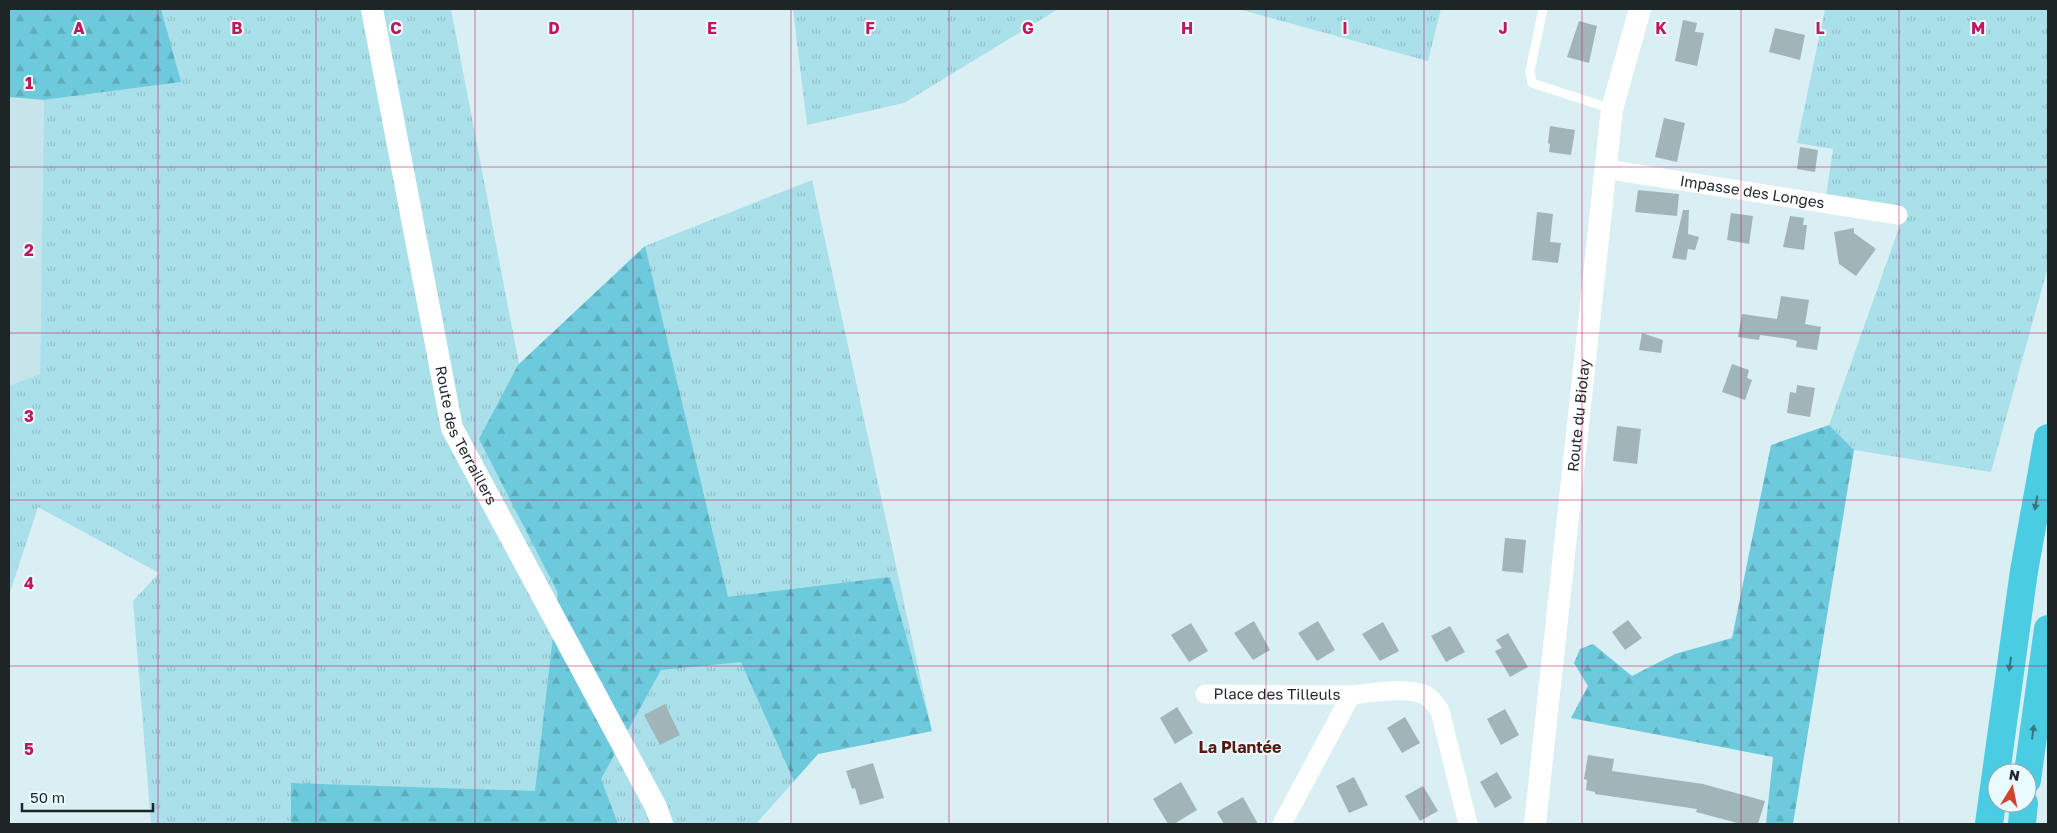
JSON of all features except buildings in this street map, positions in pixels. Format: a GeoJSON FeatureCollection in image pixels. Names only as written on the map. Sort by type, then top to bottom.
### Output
{"type":"FeatureCollection","features":[{"type":"Feature","properties":{"kind":"highway"},"geometry":{"type":"LineString","coordinates":[[1989,824],[2024,571],[2048,438]]}},
{"type":"Feature","properties":{"kind":"highway"},"geometry":{"type":"LineString","coordinates":[[2029,763],[2048,629]]}},
{"type":"Feature","properties":{"kind":"street","name":"Route des Terraillers"},"geometry":{"type":"LineString","coordinates":[[372,9],[452,428],[648,791],[662,824]]}},
{"type":"Feature","properties":{"kind":"street","name":"Route du Biolay"},"geometry":{"type":"LineString","coordinates":[[1535,824],[1612,109],[1640,9]]}},
{"type":"Feature","properties":{"kind":"street","name":"Impasse des Longes"},"geometry":{"type":"LineString","coordinates":[[1605,169],[1898,215]]}},
{"type":"Feature","properties":{"kind":"street","name":"Place des Tilleuls"},"geometry":{"type":"LineString","coordinates":[[1205,694],[1351,694],[1404,691],[1423,694],[1434,702],[1440,711],[1468,824]]}},
{"type":"Feature","properties":{"kind":"street"},"geometry":{"type":"LineString","coordinates":[[1282,824],[1351,694]]}},
{"type":"Feature","properties":{"kind":"lane"},"geometry":{"type":"LineString","coordinates":[[1543,9],[1530,71],[1532,83],[1612,109]]}},
{"type":"Feature","properties":{"kind":"shaded area"},"geometry":{"type":"Polygon","coordinates":[[[9,97],[44,100],[38,507],[9,595],[9,97]]]}},
{"type":"Feature","properties":{"kind":"green space"},"geometry":{"type":"Polygon","coordinates":[[[9,9],[161,9],[181,82],[44,100],[9,97],[9,9]]]}},
{"type":"Feature","properties":{"kind":"green space"},"geometry":{"type":"Polygon","coordinates":[[[161,9],[451,9],[519,364],[645,246],[812,180],[932,731],[818,754],[756,824],[151,824],[133,601],[159,573],[38,507],[9,595],[9,386],[40,374],[44,100],[180,82],[161,9]]]}},
{"type":"Feature","properties":{"kind":"green space"},"geometry":{"type":"Polygon","coordinates":[[[793,9],[1058,9],[904,103],[807,125],[793,9]]]}},
{"type":"Feature","properties":{"kind":"green space"},"geometry":{"type":"Polygon","coordinates":[[[1238,9],[1441,9],[1428,61],[1238,9]]]}},
{"type":"Feature","properties":{"kind":"green space"},"geometry":{"type":"Polygon","coordinates":[[[1825,9],[2048,9],[2048,267],[1991,472],[1854,450],[1829,425],[1905,211],[1826,196],[1833,149],[1797,143],[1825,9]]]}},
{"type":"Feature","properties":{"kind":"green space"},"geometry":{"type":"Polygon","coordinates":[[[645,246],[728,597],[890,577],[932,731],[818,754],[794,781],[741,662],[661,670],[601,779],[618,824],[291,824],[291,783],[535,791],[558,593],[479,439],[518,365],[645,246]]]}},
{"type":"Feature","properties":{"kind":"green space"},"geometry":{"type":"Polygon","coordinates":[[[1829,425],[1854,450],[1793,824],[1766,824],[1773,757],[1571,718],[1588,686],[1574,663],[1580,649],[1593,644],[1632,676],[1675,654],[1732,638],[1771,445],[1829,425]]]}},
{"type":"Feature","properties":{"kind":"district","name":"La Plantée"},"geometry":{"type":"Point","coordinates":[1240,747]}}]}
